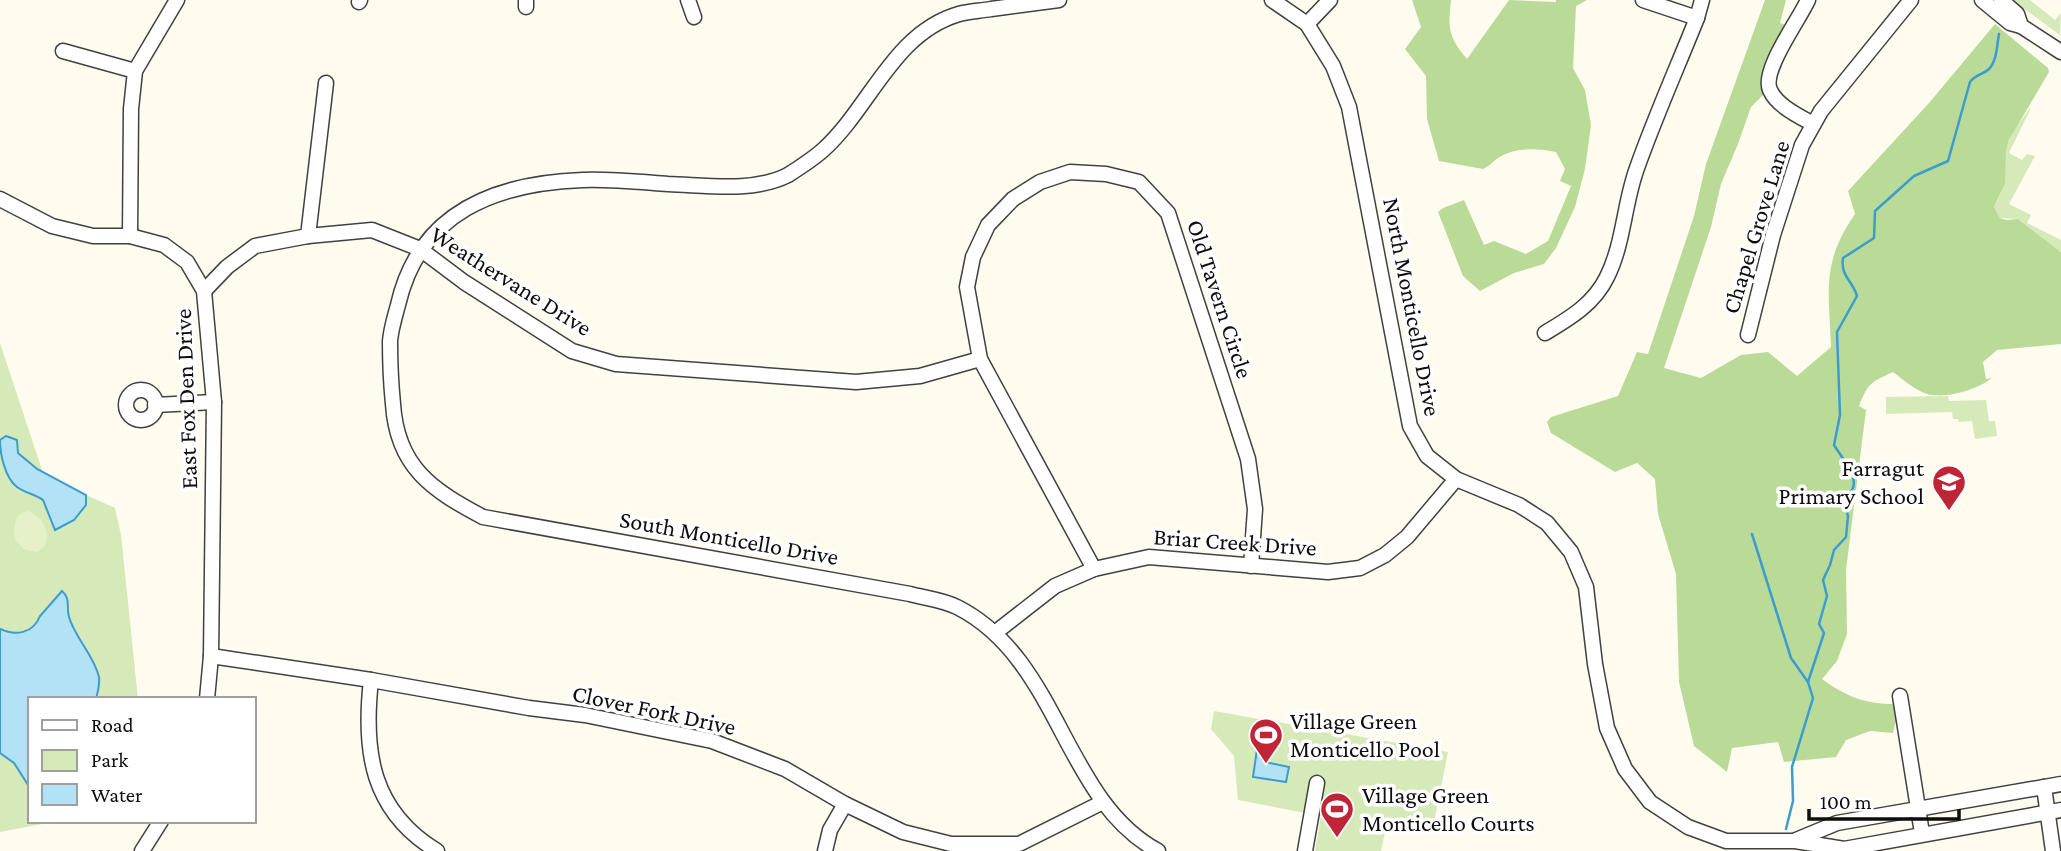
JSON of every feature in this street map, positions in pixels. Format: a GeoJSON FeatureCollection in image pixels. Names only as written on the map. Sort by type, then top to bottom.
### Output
{"type":"FeatureCollection","features":[{"type":"Feature","properties":{"kind":"street"},"geometry":{"type":"LineString","coordinates":[[130,236],[131,109],[135,71],[177,0]]}},
{"type":"Feature","properties":{"kind":"street"},"geometry":{"type":"LineString","coordinates":[[688,0],[694,17]]}},
{"type":"Feature","properties":{"kind":"street"},"geometry":{"type":"LineString","coordinates":[[420,249],[442,224],[472,204],[519,189],[583,180],[753,185],[786,176],[823,150],[905,47],[938,23],[959,14],[1059,0]]}},
{"type":"Feature","properties":{"kind":"street","name":"North Monticello Drive"},"geometry":{"type":"LineString","coordinates":[[1272,0],[1307,24],[1333,66],[1349,107],[1410,426],[1427,456],[1455,479],[1519,505],[1547,523],[1571,552],[1586,587],[1595,664],[1607,728],[1625,769],[1650,802],[1721,846]]}},
{"type":"Feature","properties":{"kind":"street"},"geometry":{"type":"LineString","coordinates":[[1307,24],[1330,0]]}},
{"type":"Feature","properties":{"kind":"street"},"geometry":{"type":"LineString","coordinates":[[1643,0],[1697,18]]}},
{"type":"Feature","properties":{"kind":"street"},"geometry":{"type":"LineString","coordinates":[[1545,334],[1574,316],[1592,299],[1608,277],[1636,170],[1702,0]]}},
{"type":"Feature","properties":{"kind":"street"},"geometry":{"type":"LineString","coordinates":[[1808,0],[1775,60],[1768,80],[1771,92],[1778,100],[1813,124]]}},
{"type":"Feature","properties":{"kind":"street","name":"Chapel Grove Lane"},"geometry":{"type":"LineString","coordinates":[[1748,335],[1773,235],[1802,145],[1821,111],[1911,0]]}},
{"type":"Feature","properties":{"kind":"street"},"geometry":{"type":"LineString","coordinates":[[1982,0],[2010,23],[2021,26],[2061,52]]}},
{"type":"Feature","properties":{"kind":"street"},"geometry":{"type":"LineString","coordinates":[[2001,0],[2017,14],[2021,26]]}},
{"type":"Feature","properties":{"kind":"street"},"geometry":{"type":"LineString","coordinates":[[64,51],[135,71]]}},
{"type":"Feature","properties":{"kind":"street"},"geometry":{"type":"LineString","coordinates":[[307,236],[326,83]]}},
{"type":"Feature","properties":{"kind":"street","name":"Old Tavern Circle"},"geometry":{"type":"LineString","coordinates":[[1094,569],[980,359],[967,287],[974,257],[988,225],[1013,199],[1040,182],[1070,172],[1106,174],[1139,182],[1168,213],[1248,459],[1255,509],[1251,566]]}},
{"type":"Feature","properties":{"kind":"street","name":"East Fox Den Drive"},"geometry":{"type":"LineString","coordinates":[[0,199],[52,226],[93,236],[130,236],[164,245],[187,262],[204,291],[214,402],[211,656],[207,697]]}},
{"type":"Feature","properties":{"kind":"street","name":"Weathervane Drive"},"geometry":{"type":"LineString","coordinates":[[204,291],[227,267],[255,246],[307,236],[372,230],[420,249],[464,282],[572,351],[616,364],[856,382],[920,376],[980,359]]}},
{"type":"Feature","properties":{"kind":"street","name":"South Monticello Drive"},"geometry":{"type":"LineString","coordinates":[[420,249],[403,282],[390,338],[393,407],[400,444],[421,477],[456,503],[484,517],[910,594],[956,606],[996,632],[1025,666],[1103,802],[1124,828],[1158,851]]}},
{"type":"Feature","properties":{"kind":"street"},"geometry":{"type":"LineString","coordinates":[[155,405],[214,402]]}},
{"type":"Feature","properties":{"kind":"street","name":"Briar Creek Drive"},"geometry":{"type":"LineString","coordinates":[[996,632],[1055,586],[1094,569],[1149,557],[1328,572],[1360,568],[1385,555],[1407,537],[1455,479]]}},
{"type":"Feature","properties":{"kind":"street","name":"Clover Fork Drive"},"geometry":{"type":"LineString","coordinates":[[211,656],[625,722],[712,741],[785,769],[845,804],[903,832],[951,844],[1019,844],[1103,802]]}},
{"type":"Feature","properties":{"kind":"street"},"geometry":{"type":"LineString","coordinates":[[371,680],[368,737],[374,774],[398,820],[437,851]]}},
{"type":"Feature","properties":{"kind":"street"},"geometry":{"type":"LineString","coordinates":[[1900,696],[1922,834]]}},
{"type":"Feature","properties":{"kind":"street"},"geometry":{"type":"LineString","coordinates":[[1305,851],[1317,783]]}},
{"type":"Feature","properties":{"kind":"street"},"geometry":{"type":"LineString","coordinates":[[1795,841],[1837,823],[2061,784]]}},
{"type":"Feature","properties":{"kind":"street"},"geometry":{"type":"LineString","coordinates":[[2044,787],[2054,811],[2053,851]]}},
{"type":"Feature","properties":{"kind":"street"},"geometry":{"type":"LineString","coordinates":[[825,851],[830,830],[845,804]]}},
{"type":"Feature","properties":{"kind":"street"},"geometry":{"type":"LineString","coordinates":[[1721,846],[1795,841],[1844,849],[2054,811]]}},
{"type":"Feature","properties":{"kind":"street"},"geometry":{"type":"LineString","coordinates":[[142,851],[160,823]]}},
{"type":"Feature","properties":{"kind":"green space"},"geometry":{"type":"Polygon","coordinates":[[[1412,0],[1451,0],[1451,32],[1467,59],[1509,0],[1587,0],[1576,6],[1573,68],[1585,90],[1591,125],[1585,169],[1575,207],[1556,248],[1544,264],[1514,273],[1480,291],[1463,276],[1438,212],[1464,200],[1484,245],[1494,241],[1526,254],[1548,241],[1571,186],[1560,181],[1565,169],[1556,152],[1526,149],[1511,152],[1483,169],[1439,161],[1427,119],[1426,76],[1405,49],[1421,27],[1412,0]]]}},
{"type":"Feature","properties":{"kind":"green space"},"geometry":{"type":"Polygon","coordinates":[[[1765,0],[1786,0],[1780,23],[1789,26],[1763,72],[1763,95],[1751,107],[1721,184],[1711,227],[1664,368],[1701,378],[1741,355],[1768,352],[1797,376],[1831,347],[1829,293],[1832,263],[1844,231],[1855,214],[1848,191],[1929,103],[1995,24],[2048,68],[2049,72],[2009,140],[2005,183],[1994,207],[2000,218],[2018,219],[2061,252],[2061,344],[1997,350],[1983,362],[1986,379],[1992,378],[1961,392],[1927,394],[1893,372],[1875,381],[1868,388],[1859,406],[1866,410],[1846,570],[1847,634],[1837,661],[1822,679],[1857,698],[1874,703],[1895,704],[1897,716],[1893,733],[1870,731],[1846,740],[1836,757],[1784,762],[1778,742],[1732,748],[1727,772],[1694,746],[1679,682],[1676,574],[1658,514],[1655,479],[1637,463],[1615,472],[1551,433],[1547,422],[1551,417],[1618,396],[1637,352],[1648,354],[1694,216],[1706,164],[1765,0]]]}},
{"type":"Feature","properties":{"kind":"green space"},"geometry":{"type":"Polygon","coordinates":[[[2012,0],[2030,0],[2055,20],[2061,13],[2060,35],[2012,0]]]}},
{"type":"Feature","properties":{"kind":"green space"},"geometry":{"type":"Polygon","coordinates":[[[2030,108],[2009,153],[2022,160],[2027,154],[2035,156],[2009,204],[2031,215],[2027,223],[2061,240],[2061,252],[2018,219],[2000,218],[1994,207],[2002,186],[2009,140],[2030,108]]]}},
{"type":"Feature","properties":{"kind":"green space"},"geometry":{"type":"Polygon","coordinates":[[[0,343],[44,476],[115,508],[121,535],[138,697],[28,697],[28,823],[47,823],[0,832],[0,343]]]}},
{"type":"Feature","properties":{"kind":"green space"},"geometry":{"type":"Polygon","coordinates":[[[1948,396],[1949,401],[1986,400],[1989,421],[1995,421],[1997,436],[1975,439],[1972,421],[1959,422],[1958,419],[1953,419],[1952,412],[1886,414],[1886,397],[1948,396]]]}},
{"type":"Feature","properties":{"kind":"green space"},"geometry":{"type":"Polygon","coordinates":[[[28,511],[42,521],[46,531],[44,547],[37,552],[23,549],[15,538],[16,521],[20,514],[28,511]]]}},
{"type":"Feature","properties":{"kind":"green space"},"geometry":{"type":"Polygon","coordinates":[[[1214,711],[1448,752],[1434,822],[1388,818],[1381,851],[1315,851],[1321,816],[1238,800],[1234,756],[1211,729],[1214,711]]]}},
{"type":"Feature","properties":{"kind":"water"},"geometry":{"type":"Polygon","coordinates":[[[6,436],[17,440],[18,453],[37,469],[86,495],[86,505],[74,520],[55,530],[43,500],[13,483],[6,472],[1,452],[0,440],[6,436]]]}},
{"type":"Feature","properties":{"kind":"water"},"geometry":{"type":"Polygon","coordinates":[[[62,591],[65,594],[72,625],[97,669],[99,688],[97,697],[28,697],[28,785],[14,763],[0,753],[0,629],[23,632],[33,627],[62,591]]]}},
{"type":"Feature","properties":{"kind":"water","name":"Village Green Monticello Pool"},"geometry":{"type":"Polygon","coordinates":[[[1257,749],[1267,751],[1265,762],[1289,767],[1286,782],[1253,777],[1257,749]]]}},
{"type":"Feature","properties":{"kind":"waterway"},"geometry":{"type":"LineString","coordinates":[[1808,682],[1824,633],[1819,624],[1827,596],[1823,580],[1834,550],[1846,537],[1848,516],[1843,498],[1854,485],[1851,473],[1834,445],[1840,415],[1837,332],[1857,296],[1843,269],[1843,258],[1874,238],[1875,211],[1914,176],[1948,161],[1970,82],[1992,66],[1999,34]]}},
{"type":"Feature","properties":{"kind":"waterway"},"geometry":{"type":"LineString","coordinates":[[1752,534],[1791,658],[1808,682],[1813,698],[1792,767],[1793,801],[1786,829]]}},
{"type":"Feature","properties":{"kind":"place","name":"Farragut Primary School"},"geometry":{"type":"Point","coordinates":[1949,512]}},
{"type":"Feature","properties":{"kind":"place","name":"Village Green Monticello Pool"},"geometry":{"type":"Point","coordinates":[1266,765]}},
{"type":"Feature","properties":{"kind":"place","name":"Village Green Monticello Courts"},"geometry":{"type":"Point","coordinates":[1337,839]}}]}
